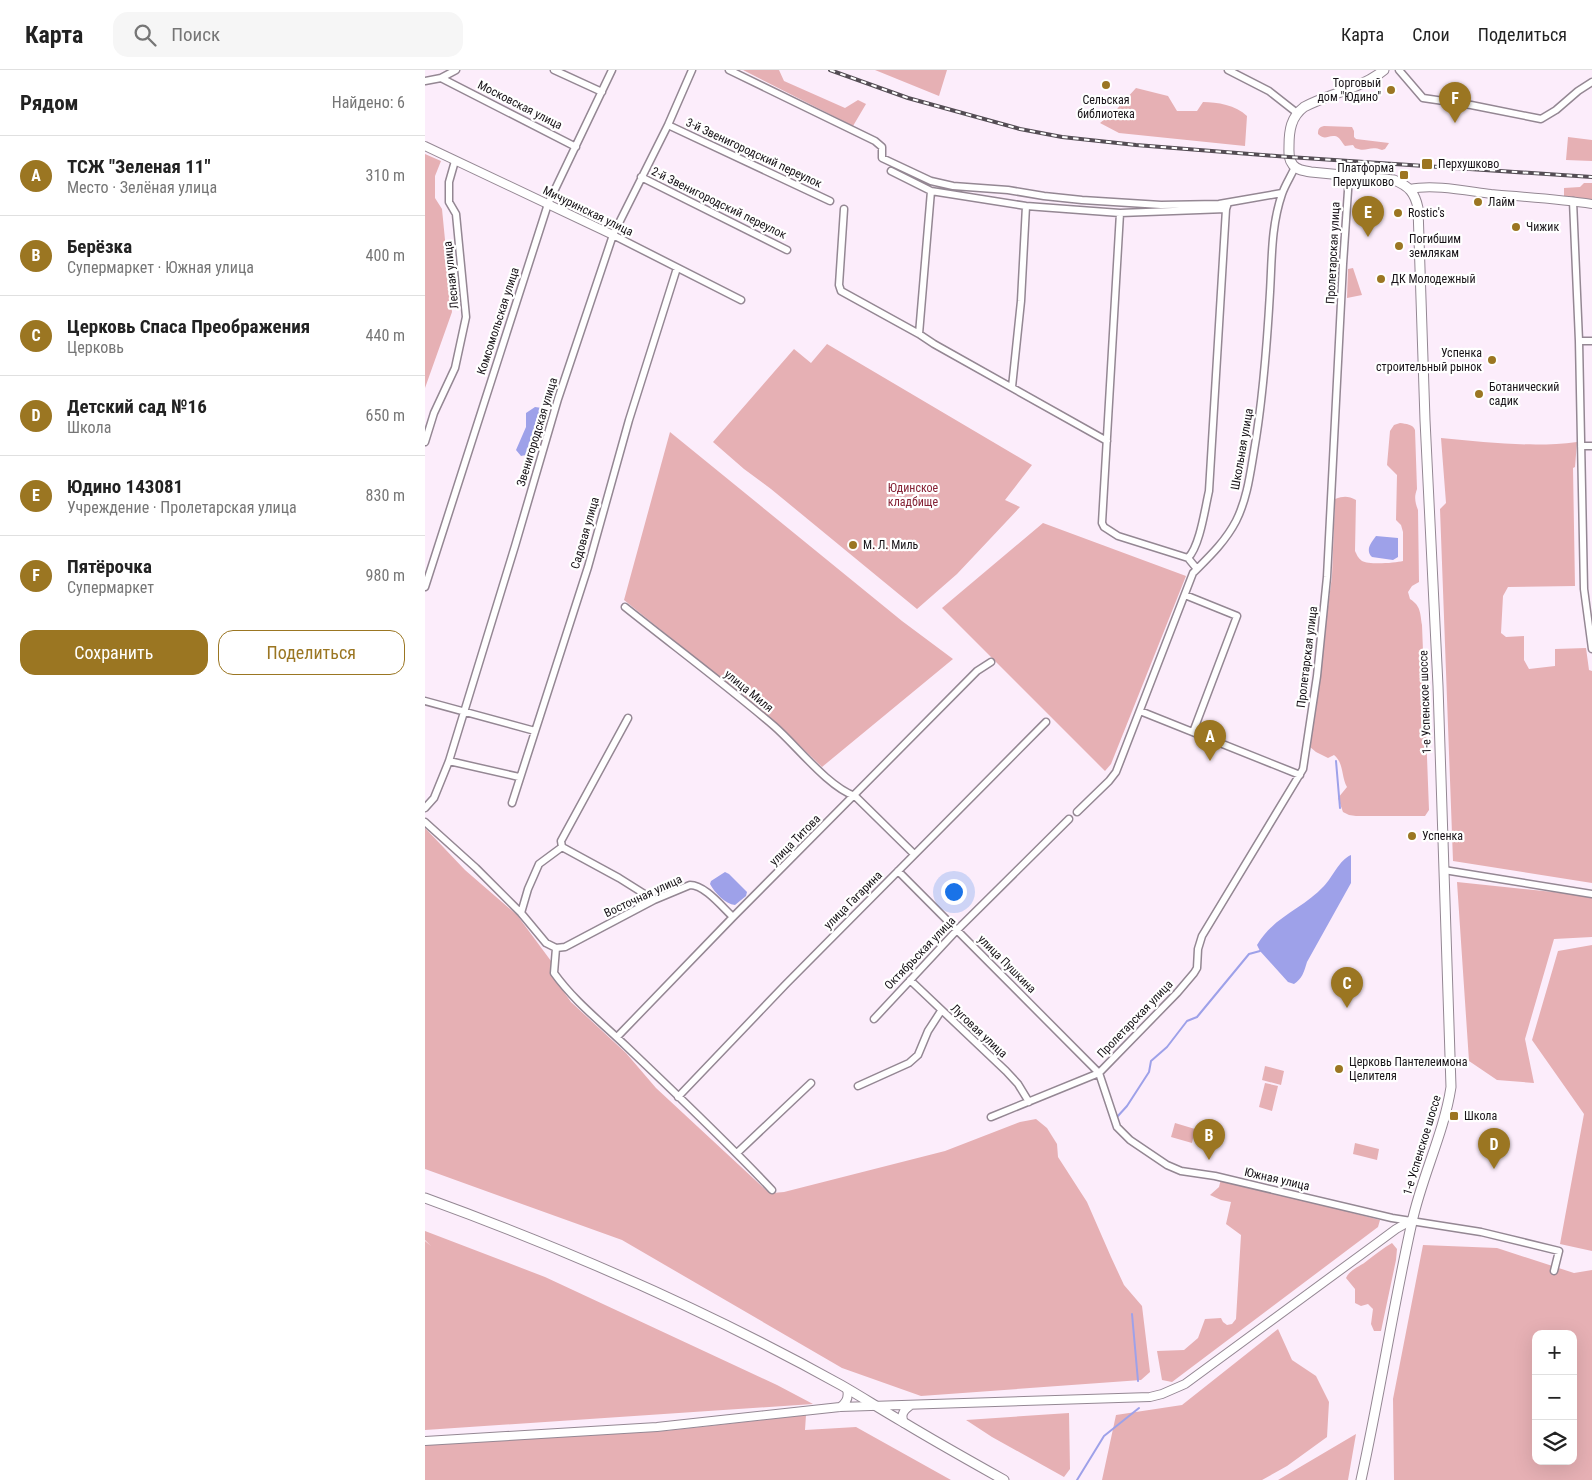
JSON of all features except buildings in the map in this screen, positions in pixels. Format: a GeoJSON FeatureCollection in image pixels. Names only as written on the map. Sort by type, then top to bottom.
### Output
{"type":"FeatureCollection","features":[{"type":"Feature","properties":{"kind":"main road"},"geometry":{"type":"LineString","coordinates":[[1384,70],[1362,84],[1310,104],[1297,113],[1289,132],[1289,158],[1295,167],[1302,171],[1394,180],[1410,189]]}},
{"type":"Feature","properties":{"kind":"main road","name":"1-е Успенское шоссе"},"geometry":{"type":"LineString","coordinates":[[1361,1480],[1412,1220],[1430,1160],[1445,1120],[1451,1087],[1438,686],[1425,417],[1418,208],[1416,199],[1410,189]]}},
{"type":"Feature","properties":{"kind":"main road"},"geometry":{"type":"LineString","coordinates":[[425,1198],[511,1230],[665,1296],[759,1342],[847,1389],[1004,1480]]}},
{"type":"Feature","properties":{"kind":"street"},"geometry":{"type":"LineString","coordinates":[[425,81],[441,78],[456,70]]}},
{"type":"Feature","properties":{"kind":"street"},"geometry":{"type":"LineString","coordinates":[[554,70],[602,92]]}},
{"type":"Feature","properties":{"kind":"street","name":"Комсомольская улица"},"geometry":{"type":"LineString","coordinates":[[425,587],[548,204],[613,70]]}},
{"type":"Feature","properties":{"kind":"street","name":"Звенигородская улица"},"geometry":{"type":"LineString","coordinates":[[425,808],[434,798],[449,761],[558,399],[613,235],[668,125],[692,70]]}},
{"type":"Feature","properties":{"kind":"street"},"geometry":{"type":"LineString","coordinates":[[729,70],[875,141],[881,147],[882,158],[931,180],[953,186],[1008,190],[1044,196],[1152,204],[1227,206]]}},
{"type":"Feature","properties":{"kind":"street"},"geometry":{"type":"LineString","coordinates":[[1227,70],[1269,91],[1297,113]]}},
{"type":"Feature","properties":{"kind":"street"},"geometry":{"type":"LineString","coordinates":[[1399,70],[1423,98],[1471,105],[1541,119],[1556,110],[1592,82]]}},
{"type":"Feature","properties":{"kind":"street","name":"Московская улица"},"geometry":{"type":"LineString","coordinates":[[441,78],[576,147]]}},
{"type":"Feature","properties":{"kind":"street","name":"3-й Звенигородский переулок"},"geometry":{"type":"LineString","coordinates":[[668,125],[830,201]]}},
{"type":"Feature","properties":{"kind":"street","name":"Мичуринская улица"},"geometry":{"type":"LineString","coordinates":[[425,146],[613,235],[741,300]]}},
{"type":"Feature","properties":{"kind":"street","name":"Лесная улица"},"geometry":{"type":"LineString","coordinates":[[425,442],[434,414],[455,368],[466,316],[456,214],[449,202],[449,182],[455,161]]}},
{"type":"Feature","properties":{"kind":"street","name":"Школьная улица"},"geometry":{"type":"LineString","coordinates":[[1077,812],[1109,781],[1115,772],[1193,573],[1216,551],[1236,521],[1243,504],[1249,483],[1258,430],[1266,354],[1274,222],[1282,192],[1295,167]]}},
{"type":"Feature","properties":{"kind":"street"},"geometry":{"type":"LineString","coordinates":[[891,171],[931,191],[1026,206],[1120,213],[1227,206],[1282,192]]}},
{"type":"Feature","properties":{"kind":"street","name":"Пролетарская улица"},"geometry":{"type":"LineString","coordinates":[[1099,1072],[1177,993],[1197,968],[1198,950],[1202,936],[1303,768],[1317,676],[1327,577],[1349,176]]}},
{"type":"Feature","properties":{"kind":"street","name":"2-й Звенигородский переулок"},"geometry":{"type":"LineString","coordinates":[[641,177],[787,250]]}},
{"type":"Feature","properties":{"kind":"street"},"geometry":{"type":"LineString","coordinates":[[1410,189],[1425,187],[1592,204]]}},
{"type":"Feature","properties":{"kind":"street"},"geometry":{"type":"LineString","coordinates":[[919,334],[931,191]]}},
{"type":"Feature","properties":{"kind":"street"},"geometry":{"type":"LineString","coordinates":[[1573,201],[1585,551],[1584,589],[1592,649]]}},
{"type":"Feature","properties":{"kind":"street"},"geometry":{"type":"LineString","coordinates":[[1012,387],[1021,301],[1026,206]]}},
{"type":"Feature","properties":{"kind":"street"},"geometry":{"type":"LineString","coordinates":[[1188,558],[1192,554],[1203,522],[1209,491],[1227,206]]}},
{"type":"Feature","properties":{"kind":"street"},"geometry":{"type":"LineString","coordinates":[[844,209],[839,285],[841,291],[1107,441]]}},
{"type":"Feature","properties":{"kind":"street"},"geometry":{"type":"LineString","coordinates":[[1120,213],[1102,523],[1104,527],[1118,536],[1188,558],[1197,569]]}},
{"type":"Feature","properties":{"kind":"street","name":"Садовая улица"},"geometry":{"type":"LineString","coordinates":[[511,803],[588,567],[629,420],[677,268]]}},
{"type":"Feature","properties":{"kind":"street"},"geometry":{"type":"LineString","coordinates":[[1579,341],[1592,341]]}},
{"type":"Feature","properties":{"kind":"street"},"geometry":{"type":"LineString","coordinates":[[1581,446],[1592,446]]}},
{"type":"Feature","properties":{"kind":"street"},"geometry":{"type":"LineString","coordinates":[[1585,551],[1592,551]]}},
{"type":"Feature","properties":{"kind":"street"},"geometry":{"type":"LineString","coordinates":[[1185,595],[1237,616],[1193,732]]}},
{"type":"Feature","properties":{"kind":"street","name":"улица Миля"},"geometry":{"type":"LineString","coordinates":[[625,607],[775,727],[829,780],[847,794],[855,796]]}},
{"type":"Feature","properties":{"kind":"street","name":"улица Титова"},"geometry":{"type":"LineString","coordinates":[[617,1038],[733,917],[977,671],[991,662]]}},
{"type":"Feature","properties":{"kind":"street"},"geometry":{"type":"LineString","coordinates":[[425,701],[535,732]]}},
{"type":"Feature","properties":{"kind":"street"},"geometry":{"type":"LineString","coordinates":[[1140,711],[1300,775]]}},
{"type":"Feature","properties":{"kind":"street"},"geometry":{"type":"LineString","coordinates":[[562,846],[561,841],[565,833],[628,718]]}},
{"type":"Feature","properties":{"kind":"street","name":"улица Гагарина"},"geometry":{"type":"LineString","coordinates":[[679,1096],[786,984],[1046,722]]}},
{"type":"Feature","properties":{"kind":"street"},"geometry":{"type":"LineString","coordinates":[[449,761],[519,777]]}},
{"type":"Feature","properties":{"kind":"street"},"geometry":{"type":"LineString","coordinates":[[855,796],[914,854]]}},
{"type":"Feature","properties":{"kind":"street","name":"Октябрьская улица"},"geometry":{"type":"LineString","coordinates":[[873,1019],[957,930],[1069,819]]}},
{"type":"Feature","properties":{"kind":"street"},"geometry":{"type":"LineString","coordinates":[[425,822],[521,912],[546,943],[556,948],[554,973],[573,998],[679,1096],[772,1190]]}},
{"type":"Feature","properties":{"kind":"street"},"geometry":{"type":"LineString","coordinates":[[562,846],[654,900]]}},
{"type":"Feature","properties":{"kind":"street"},"geometry":{"type":"LineString","coordinates":[[521,912],[539,864],[562,846]]}},
{"type":"Feature","properties":{"kind":"street"},"geometry":{"type":"LineString","coordinates":[[1444,870],[1592,894]]}},
{"type":"Feature","properties":{"kind":"street","name":"улица Пушкина"},"geometry":{"type":"LineString","coordinates":[[898,871],[1099,1072]]}},
{"type":"Feature","properties":{"kind":"street","name":"Восточная улица"},"geometry":{"type":"LineString","coordinates":[[556,948],[565,947],[654,900],[683,887],[696,885],[704,889],[733,917]]}},
{"type":"Feature","properties":{"kind":"street","name":"Луговая улица"},"geometry":{"type":"LineString","coordinates":[[910,980],[1006,1071],[1018,1084],[1029,1102]]}},
{"type":"Feature","properties":{"kind":"street"},"geometry":{"type":"LineString","coordinates":[[858,1086],[909,1063],[918,1055],[928,1031],[941,1011]]}},
{"type":"Feature","properties":{"kind":"street"},"geometry":{"type":"LineString","coordinates":[[991,1117],[1099,1072]]}},
{"type":"Feature","properties":{"kind":"street","name":"Южная улица"},"geometry":{"type":"LineString","coordinates":[[1099,1072],[1117,1127],[1129,1140],[1167,1165],[1181,1171],[1215,1176],[1392,1218],[1481,1232],[1559,1251],[1554,1271]]}},
{"type":"Feature","properties":{"kind":"street"},"geometry":{"type":"LineString","coordinates":[[737,1153],[811,1083]]}},
{"type":"Feature","properties":{"kind":"street"},"geometry":{"type":"LineString","coordinates":[[425,1441],[657,1427],[840,1407],[1150,1397],[1185,1384],[1197,1376],[1396,1229],[1412,1220]]}},
{"type":"Feature","properties":{"kind":"street"},"geometry":{"type":"LineString","coordinates":[[840,1407],[848,1399],[847,1389]]}},
{"type":"Feature","properties":{"kind":"street"},"geometry":{"type":"LineString","coordinates":[[904,1423],[903,1412],[911,1405]]}},
{"type":"Feature","properties":{"kind":"green space"},"geometry":{"type":"Polygon","coordinates":[[[743,70],[779,70],[784,81],[845,108],[858,100],[866,104],[853,126],[743,70]]]}},
{"type":"Feature","properties":{"kind":"green space"},"geometry":{"type":"Polygon","coordinates":[[[875,70],[947,70],[939,96],[875,70]]]}},
{"type":"Feature","properties":{"kind":"green space"},"geometry":{"type":"Polygon","coordinates":[[[1136,88],[1168,96],[1177,111],[1197,111],[1203,102],[1232,107],[1243,112],[1247,116],[1245,146],[1119,133],[1100,123],[1116,110],[1136,88]]]}},
{"type":"Feature","properties":{"kind":"green space"},"geometry":{"type":"Polygon","coordinates":[[[1324,126],[1352,127],[1356,139],[1389,143],[1382,150],[1374,148],[1362,150],[1355,148],[1353,145],[1345,146],[1337,137],[1325,137],[1318,134],[1319,129],[1324,126]]]}},
{"type":"Feature","properties":{"kind":"green space"},"geometry":{"type":"Polygon","coordinates":[[[1568,137],[1592,140],[1592,161],[1566,160],[1568,137]]]}},
{"type":"Feature","properties":{"kind":"green space"},"geometry":{"type":"Polygon","coordinates":[[[425,154],[441,161],[435,176],[435,198],[442,209],[452,312],[425,388],[425,154]]]}},
{"type":"Feature","properties":{"kind":"green space"},"geometry":{"type":"Polygon","coordinates":[[[1584,183],[1592,183],[1592,201],[1564,197],[1564,188],[1580,187],[1584,183]]]}},
{"type":"Feature","properties":{"kind":"green space"},"geometry":{"type":"Polygon","coordinates":[[[1353,268],[1362,295],[1347,298],[1348,269],[1353,268]]]}},
{"type":"Feature","properties":{"kind":"green space","name":"Юдинское кладбище"},"geometry":{"type":"Polygon","coordinates":[[[827,344],[1032,465],[1005,500],[1020,507],[957,574],[917,609],[713,442],[794,349],[811,363],[827,344]]]}},
{"type":"Feature","properties":{"kind":"green space"},"geometry":{"type":"Polygon","coordinates":[[[1400,423],[1411,425],[1415,430],[1417,489],[1415,500],[1418,510],[1419,582],[1412,586],[1408,592],[1410,599],[1419,610],[1422,625],[1429,810],[1425,816],[1356,816],[1343,812],[1338,798],[1347,787],[1337,758],[1334,755],[1328,758],[1310,747],[1332,576],[1335,499],[1346,497],[1356,500],[1355,551],[1362,561],[1388,563],[1403,561],[1403,532],[1401,525],[1396,520],[1397,475],[1387,465],[1390,431],[1394,425],[1400,423]]]}},
{"type":"Feature","properties":{"kind":"green space"},"geometry":{"type":"Polygon","coordinates":[[[670,432],[902,621],[953,659],[822,767],[778,725],[624,600],[670,432]]]}},
{"type":"Feature","properties":{"kind":"green space"},"geometry":{"type":"Polygon","coordinates":[[[1441,438],[1526,444],[1577,442],[1575,467],[1573,468],[1575,586],[1508,587],[1503,596],[1501,633],[1506,637],[1524,636],[1524,660],[1529,669],[1555,666],[1555,649],[1586,648],[1589,670],[1592,671],[1592,883],[1453,861],[1440,509],[1446,503],[1441,438]]]}},
{"type":"Feature","properties":{"kind":"green space"},"geometry":{"type":"Polygon","coordinates":[[[1043,523],[1186,576],[1111,764],[1105,771],[942,608],[1043,523]]]}},
{"type":"Feature","properties":{"kind":"green space"},"geometry":{"type":"Polygon","coordinates":[[[425,828],[465,870],[517,915],[551,961],[551,974],[571,1002],[626,1053],[656,1088],[766,1190],[773,1193],[784,1192],[945,1151],[1020,1122],[1036,1119],[1047,1128],[1057,1144],[1058,1157],[1087,1202],[1124,1285],[1142,1306],[1150,1372],[1141,1380],[921,1396],[842,1368],[622,1240],[425,1169],[425,828]]]}},
{"type":"Feature","properties":{"kind":"green space"},"geometry":{"type":"Polygon","coordinates":[[[1457,882],[1592,896],[1592,937],[1554,939],[1525,1039],[1534,1083],[1497,1080],[1469,1061],[1457,882]]]}},
{"type":"Feature","properties":{"kind":"green space"},"geometry":{"type":"Polygon","coordinates":[[[1592,945],[1592,1251],[1560,1244],[1584,1114],[1532,1040],[1558,951],[1592,945]]]}},
{"type":"Feature","properties":{"kind":"green space"},"geometry":{"type":"Polygon","coordinates":[[[1265,1066],[1284,1071],[1281,1085],[1262,1080],[1265,1066]]]}},
{"type":"Feature","properties":{"kind":"green space"},"geometry":{"type":"Polygon","coordinates":[[[1265,1083],[1278,1086],[1272,1111],[1259,1107],[1265,1083]]]}},
{"type":"Feature","properties":{"kind":"green space"},"geometry":{"type":"Polygon","coordinates":[[[1175,1123],[1195,1129],[1192,1143],[1171,1137],[1175,1123]]]}},
{"type":"Feature","properties":{"kind":"green space"},"geometry":{"type":"Polygon","coordinates":[[[1355,1143],[1379,1149],[1377,1160],[1353,1154],[1355,1143]]]}},
{"type":"Feature","properties":{"kind":"green space"},"geometry":{"type":"Polygon","coordinates":[[[1221,1179],[1380,1220],[1378,1227],[1172,1382],[1162,1380],[1157,1351],[1184,1350],[1198,1338],[1205,1319],[1221,1318],[1227,1325],[1232,1324],[1236,1319],[1241,1235],[1226,1224],[1231,1202],[1210,1195],[1219,1187],[1221,1179]]]}},
{"type":"Feature","properties":{"kind":"green space"},"geometry":{"type":"Polygon","coordinates":[[[425,1231],[545,1277],[777,1385],[813,1404],[425,1430],[425,1241],[431,1246],[425,1240],[425,1231]]]}},
{"type":"Feature","properties":{"kind":"green space"},"geometry":{"type":"Polygon","coordinates":[[[1392,1243],[1397,1249],[1396,1260],[1381,1331],[1374,1331],[1371,1324],[1373,1309],[1368,1304],[1361,1306],[1355,1303],[1355,1289],[1346,1278],[1353,1270],[1392,1243]]]}},
{"type":"Feature","properties":{"kind":"green space"},"geometry":{"type":"Polygon","coordinates":[[[1423,1245],[1497,1248],[1574,1273],[1592,1270],[1592,1480],[1394,1480],[1393,1399],[1423,1245]]]}},
{"type":"Feature","properties":{"kind":"green space"},"geometry":{"type":"Polygon","coordinates":[[[1278,1329],[1292,1360],[1316,1376],[1329,1402],[1327,1437],[1287,1466],[1262,1480],[1102,1480],[1116,1415],[1182,1405],[1278,1329]]]}},
{"type":"Feature","properties":{"kind":"green space"},"geometry":{"type":"Polygon","coordinates":[[[1069,1413],[1070,1469],[1064,1477],[992,1437],[966,1420],[1069,1413]]]}},
{"type":"Feature","properties":{"kind":"green space"},"geometry":{"type":"Polygon","coordinates":[[[806,1415],[805,1430],[856,1427],[951,1480],[425,1480],[425,1445],[664,1431],[806,1415]]]}},
{"type":"Feature","properties":{"kind":"green space"},"geometry":{"type":"Polygon","coordinates":[[[1356,1434],[1348,1480],[1278,1480],[1356,1434]]]}},
{"type":"Feature","properties":{"kind":"water"},"geometry":{"type":"Polygon","coordinates":[[[535,407],[542,408],[542,424],[531,454],[521,456],[516,450],[526,427],[526,413],[535,407]]]}},
{"type":"Feature","properties":{"kind":"water"},"geometry":{"type":"Polygon","coordinates":[[[1376,536],[1398,538],[1398,557],[1393,560],[1372,557],[1369,549],[1376,536]]]}},
{"type":"Feature","properties":{"kind":"water"},"geometry":{"type":"Polygon","coordinates":[[[1351,855],[1351,883],[1307,962],[1301,977],[1294,984],[1288,982],[1260,951],[1257,945],[1264,935],[1280,920],[1316,894],[1343,861],[1351,855]]]}},
{"type":"Feature","properties":{"kind":"water"},"geometry":{"type":"Polygon","coordinates":[[[725,872],[747,892],[746,896],[735,905],[721,898],[710,884],[711,881],[725,872]]]}},
{"type":"Feature","properties":{"kind":"waterway"},"geometry":{"type":"LineString","coordinates":[[1336,761],[1340,808]]}},
{"type":"Feature","properties":{"kind":"waterway"},"geometry":{"type":"LineString","coordinates":[[1117,1117],[1127,1106],[1149,1072],[1151,1061],[1167,1047],[1187,1021],[1197,1017],[1249,954],[1260,951]]}},
{"type":"Feature","properties":{"kind":"waterway"},"geometry":{"type":"LineString","coordinates":[[1132,1314],[1138,1381]]}},
{"type":"Feature","properties":{"kind":"waterway"},"geometry":{"type":"LineString","coordinates":[[1077,1480],[1104,1436],[1139,1408]]}},
{"type":"Feature","properties":{"kind":"railway"},"geometry":{"type":"LineString","coordinates":[[830,70],[908,98],[1020,129],[1062,137],[1289,157],[1592,177]]}},
{"type":"Feature","properties":{"kind":"place","name":"Сельская библиотека"},"geometry":{"type":"Point","coordinates":[1106,85]}},
{"type":"Feature","properties":{"kind":"place","name":"Торговый дом \"Юдино\""},"geometry":{"type":"Point","coordinates":[1391,90]}},
{"type":"Feature","properties":{"kind":"place","name":"Пятёрочка"},"geometry":{"type":"Point","coordinates":[1455,123]}},
{"type":"Feature","properties":{"kind":"place","name":"Перхушково"},"geometry":{"type":"Point","coordinates":[1427,164]}},
{"type":"Feature","properties":{"kind":"place","name":"Платформа Перхушково"},"geometry":{"type":"Point","coordinates":[1404,175]}},
{"type":"Feature","properties":{"kind":"place","name":"Лайм"},"geometry":{"type":"Point","coordinates":[1478,202]}},
{"type":"Feature","properties":{"kind":"place","name":"Rostic's"},"geometry":{"type":"Point","coordinates":[1398,213]}},
{"type":"Feature","properties":{"kind":"place","name":"Чижик"},"geometry":{"type":"Point","coordinates":[1516,227]}},
{"type":"Feature","properties":{"kind":"place","name":"Юдино 143081"},"geometry":{"type":"Point","coordinates":[1368,237]}},
{"type":"Feature","properties":{"kind":"place","name":"Погибшим землякам"},"geometry":{"type":"Point","coordinates":[1399,246]}},
{"type":"Feature","properties":{"kind":"place","name":"ДК Молодежный"},"geometry":{"type":"Point","coordinates":[1381,279]}},
{"type":"Feature","properties":{"kind":"place","name":"Успенка строительный рынок"},"geometry":{"type":"Point","coordinates":[1492,360]}},
{"type":"Feature","properties":{"kind":"place","name":"Ботанический садик"},"geometry":{"type":"Point","coordinates":[1479,394]}},
{"type":"Feature","properties":{"kind":"place","name":"М. Л. Миль"},"geometry":{"type":"Point","coordinates":[853,545]}},
{"type":"Feature","properties":{"kind":"place","name":"ТСЖ \"Зеленая 11\""},"geometry":{"type":"Point","coordinates":[1210,761]}},
{"type":"Feature","properties":{"kind":"place","name":"Успенка"},"geometry":{"type":"Point","coordinates":[1412,836]}},
{"type":"Feature","properties":{"kind":"place","name":"Церковь Спаса Преображения"},"geometry":{"type":"Point","coordinates":[1347,1008]}},
{"type":"Feature","properties":{"kind":"place","name":"Церковь Пантелеимона Целителя"},"geometry":{"type":"Point","coordinates":[1339,1069]}},
{"type":"Feature","properties":{"kind":"place","name":"Школа"},"geometry":{"type":"Point","coordinates":[1454,1116]}},
{"type":"Feature","properties":{"kind":"place","name":"Берёзка"},"geometry":{"type":"Point","coordinates":[1209,1160]}},
{"type":"Feature","properties":{"kind":"place","name":"Детский сад №16"},"geometry":{"type":"Point","coordinates":[1494,1169]}}]}
